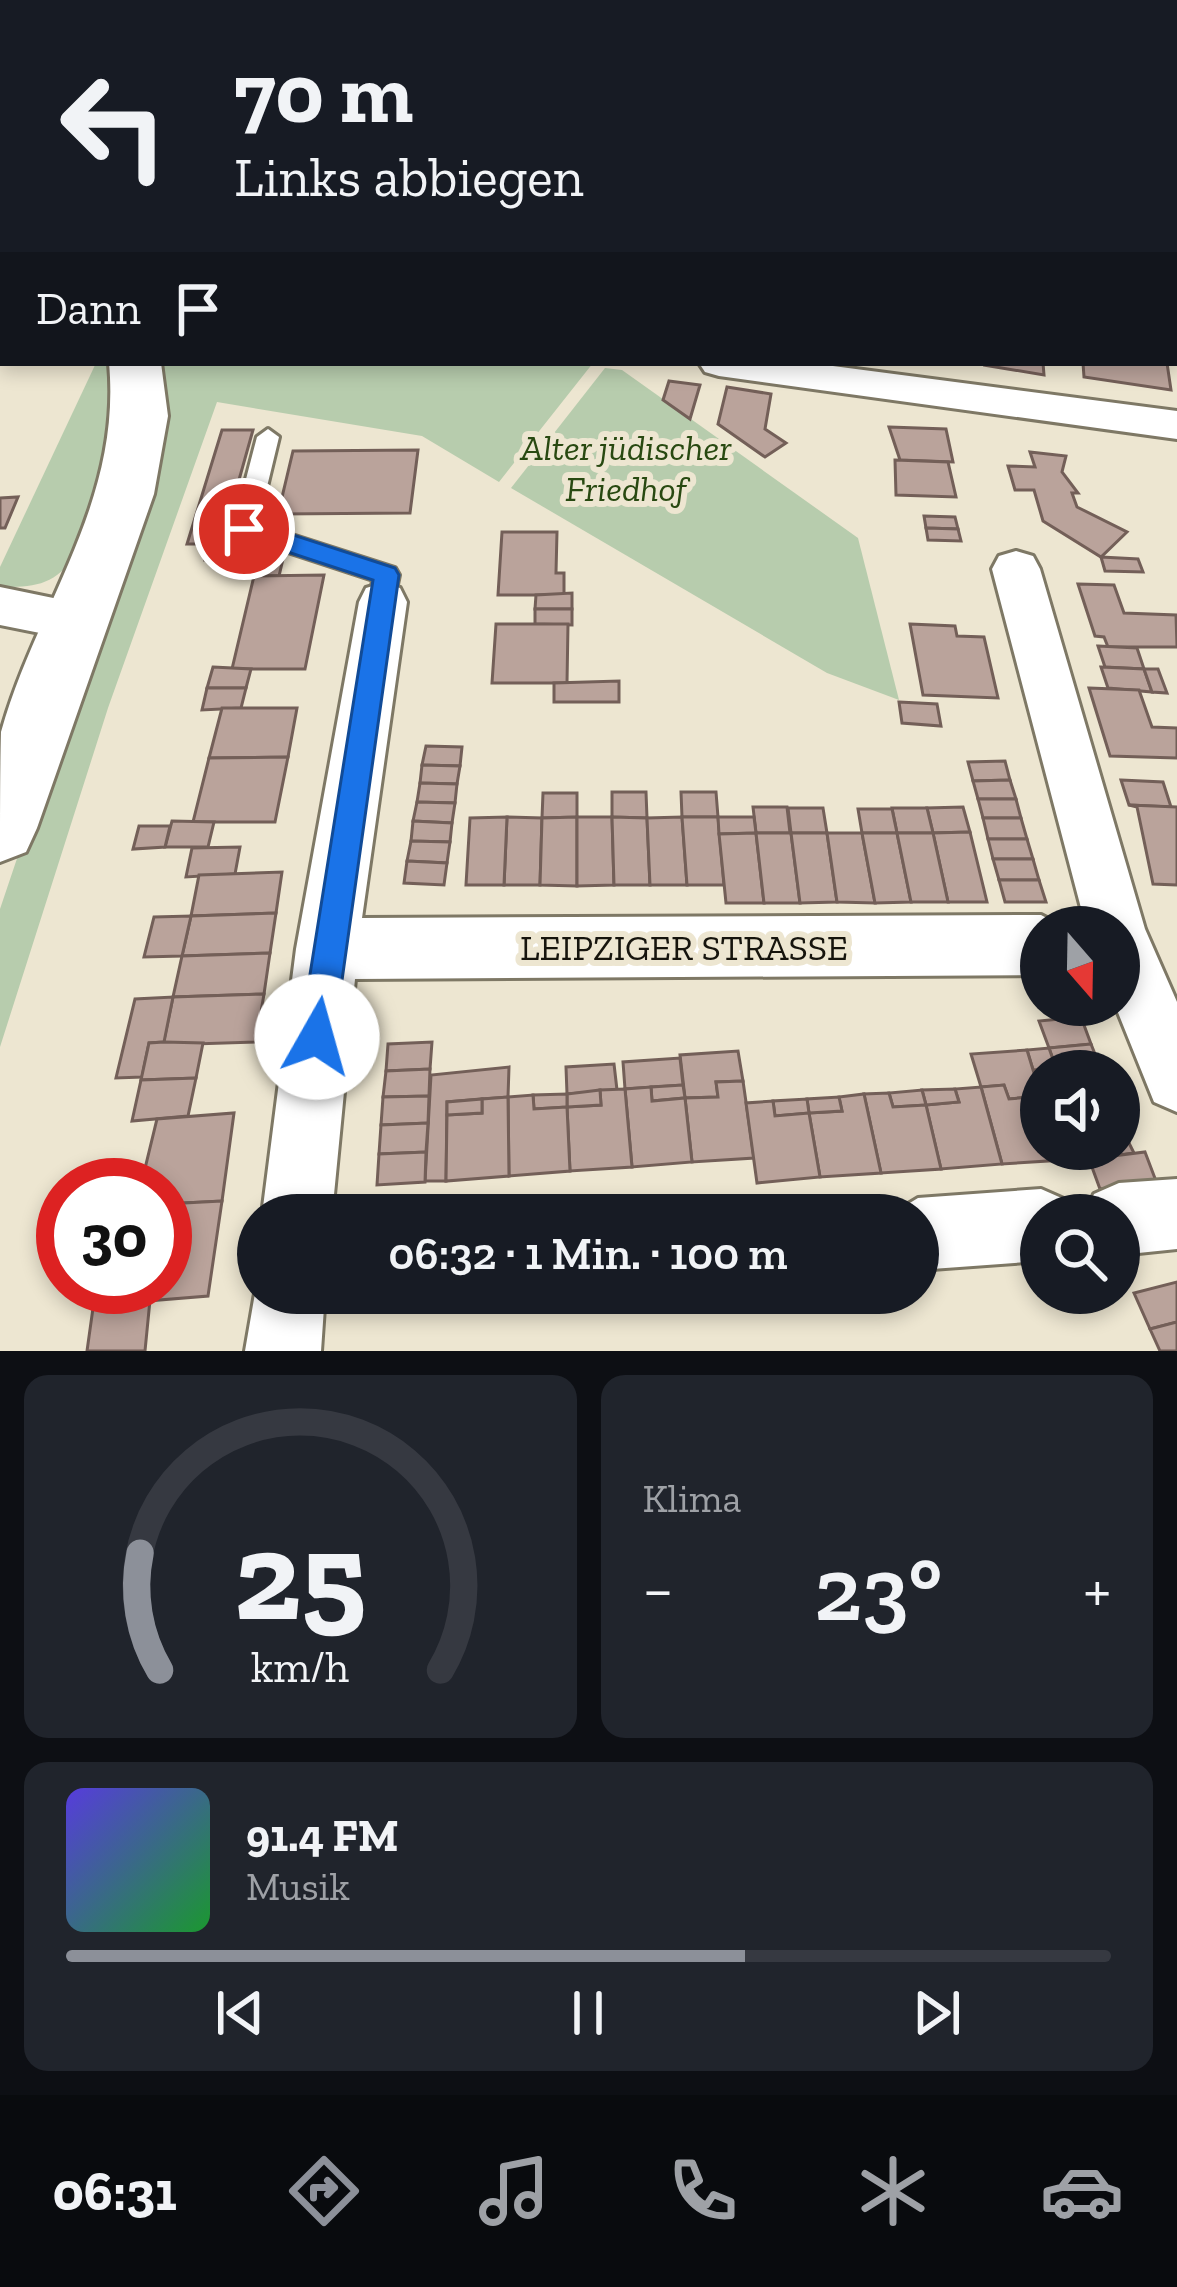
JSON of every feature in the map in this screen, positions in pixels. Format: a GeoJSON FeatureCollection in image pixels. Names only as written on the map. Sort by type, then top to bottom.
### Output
{"type":"FeatureCollection","features":[{"type":"Feature","properties":{"kind":"main road"},"geometry":{"type":"LineString","coordinates":[[0,828],[125,494],[141,416],[135,366]]}},
{"type":"Feature","properties":{"kind":"street"},"geometry":{"type":"LineString","coordinates":[[740,366],[1141,424],[1177,425]]}},
{"type":"Feature","properties":{"kind":"street"},"geometry":{"type":"LineString","coordinates":[[1016,569],[1110,906]]}},
{"type":"Feature","properties":{"kind":"street"},"geometry":{"type":"LineString","coordinates":[[299,1194],[327,949],[383,602]]}},
{"type":"Feature","properties":{"kind":"street"},"geometry":{"type":"LineString","coordinates":[[0,606],[75,620]]}},
{"type":"Feature","properties":{"kind":"street","name":"LEIPZIGER STRASSE"},"geometry":{"type":"LineString","coordinates":[[327,949],[1020,945]]}},
{"type":"Feature","properties":{"kind":"street"},"geometry":{"type":"LineString","coordinates":[[1140,990],[1177,1079]]}},
{"type":"Feature","properties":{"kind":"street"},"geometry":{"type":"LineString","coordinates":[[1140,1217],[1177,1214]]}},
{"type":"Feature","properties":{"kind":"street"},"geometry":{"type":"LineString","coordinates":[[939,1232],[1020,1227]]}},
{"type":"Feature","properties":{"kind":"street"},"geometry":{"type":"LineString","coordinates":[[283,1351],[286,1314]]}},
{"type":"Feature","properties":{"kind":"lane"},"geometry":{"type":"LineString","coordinates":[[268,437],[244,529],[386,575],[383,602]]}},
{"type":"Feature","properties":{"kind":"green space"},"geometry":{"type":"Polygon","coordinates":[[[95,366],[115,366],[115,448],[73,559],[57,575],[22,586],[0,587],[0,567],[95,366]]]}},
{"type":"Feature","properties":{"kind":"green space"},"geometry":{"type":"Polygon","coordinates":[[[157,366],[591,366],[499,482],[422,436],[217,402],[108,708],[0,1047],[0,909],[156,446],[157,366]]]}},
{"type":"Feature","properties":{"kind":"green space","name":"Alter jüdischer Friedhof"},"geometry":{"type":"Polygon","coordinates":[[[605,368],[622,370],[858,538],[899,700],[827,673],[511,488],[605,368]]]}},
{"type":"Feature","properties":{"kind":"building"},"geometry":{"type":"Polygon","coordinates":[[[990,366],[1043,366],[1044,375],[990,366]]]}},
{"type":"Feature","properties":{"kind":"building"},"geometry":{"type":"Polygon","coordinates":[[[1083,366],[1167,366],[1171,390],[1084,377],[1083,366]]]}},
{"type":"Feature","properties":{"kind":"building"},"geometry":{"type":"Polygon","coordinates":[[[669,381],[700,385],[690,419],[663,400],[669,381]]]}},
{"type":"Feature","properties":{"kind":"building"},"geometry":{"type":"Polygon","coordinates":[[[727,387],[771,394],[765,429],[786,443],[765,457],[718,424],[727,387]]]}},
{"type":"Feature","properties":{"kind":"building"},"geometry":{"type":"Polygon","coordinates":[[[889,427],[946,429],[953,462],[900,460],[889,427]]]}},
{"type":"Feature","properties":{"kind":"building"},"geometry":{"type":"Polygon","coordinates":[[[222,430],[253,430],[221,544],[187,544],[222,430]]]}},
{"type":"Feature","properties":{"kind":"building"},"geometry":{"type":"Polygon","coordinates":[[[418,450],[410,513],[278,514],[293,451],[418,450]]]}},
{"type":"Feature","properties":{"kind":"building"},"geometry":{"type":"Polygon","coordinates":[[[1030,452],[1066,456],[1062,472],[1078,493],[1072,493],[1077,507],[1127,532],[1101,557],[1043,521],[1034,490],[1015,490],[1008,466],[1035,467],[1030,452]]]}},
{"type":"Feature","properties":{"kind":"building"},"geometry":{"type":"Polygon","coordinates":[[[895,460],[948,462],[956,497],[896,495],[895,460]]]}},
{"type":"Feature","properties":{"kind":"building"},"geometry":{"type":"Polygon","coordinates":[[[18,497],[5,528],[0,528],[0,498],[18,497]]]}},
{"type":"Feature","properties":{"kind":"building"},"geometry":{"type":"Polygon","coordinates":[[[924,516],[955,517],[958,529],[926,528],[924,516]]]}},
{"type":"Feature","properties":{"kind":"building"},"geometry":{"type":"Polygon","coordinates":[[[926,528],[958,529],[961,541],[928,540],[926,528]]]}},
{"type":"Feature","properties":{"kind":"building"},"geometry":{"type":"Polygon","coordinates":[[[502,532],[557,532],[556,573],[564,573],[564,595],[498,595],[502,532]]]}},
{"type":"Feature","properties":{"kind":"building"},"geometry":{"type":"Polygon","coordinates":[[[209,544],[247,544],[243,559],[205,560],[209,544]]]}},
{"type":"Feature","properties":{"kind":"building"},"geometry":{"type":"Polygon","coordinates":[[[1101,557],[1138,559],[1143,572],[1105,571],[1101,557]]]}},
{"type":"Feature","properties":{"kind":"building"},"geometry":{"type":"Polygon","coordinates":[[[239,559],[283,559],[279,576],[235,576],[239,559]]]}},
{"type":"Feature","properties":{"kind":"building"},"geometry":{"type":"Polygon","coordinates":[[[324,575],[305,669],[232,669],[254,576],[324,575]]]}},
{"type":"Feature","properties":{"kind":"building"},"geometry":{"type":"Polygon","coordinates":[[[1078,584],[1114,585],[1124,613],[1176,615],[1177,647],[1108,647],[1104,637],[1095,636],[1078,584]]]}},
{"type":"Feature","properties":{"kind":"building"},"geometry":{"type":"Polygon","coordinates":[[[572,593],[572,609],[535,609],[536,595],[572,593]]]}},
{"type":"Feature","properties":{"kind":"building"},"geometry":{"type":"Polygon","coordinates":[[[535,609],[572,609],[572,625],[535,624],[535,609]]]}},
{"type":"Feature","properties":{"kind":"building"},"geometry":{"type":"Polygon","coordinates":[[[496,624],[568,624],[567,683],[492,683],[496,624]]]}},
{"type":"Feature","properties":{"kind":"building"},"geometry":{"type":"Polygon","coordinates":[[[910,624],[955,626],[957,636],[984,637],[998,698],[923,695],[910,624]]]}},
{"type":"Feature","properties":{"kind":"building"},"geometry":{"type":"Polygon","coordinates":[[[1098,646],[1137,648],[1144,669],[1105,667],[1098,646]]]}},
{"type":"Feature","properties":{"kind":"building"},"geometry":{"type":"Polygon","coordinates":[[[213,667],[251,669],[246,688],[207,688],[213,667]]]}},
{"type":"Feature","properties":{"kind":"building"},"geometry":{"type":"Polygon","coordinates":[[[1101,667],[1144,669],[1152,692],[1108,688],[1101,667]]]}},
{"type":"Feature","properties":{"kind":"building"},"geometry":{"type":"Polygon","coordinates":[[[1144,669],[1158,669],[1167,693],[1152,692],[1144,669]]]}},
{"type":"Feature","properties":{"kind":"building"},"geometry":{"type":"Polygon","coordinates":[[[619,681],[619,702],[554,702],[554,683],[619,681]]]}},
{"type":"Feature","properties":{"kind":"building"},"geometry":{"type":"Polygon","coordinates":[[[207,688],[246,688],[241,708],[202,710],[207,688]]]}},
{"type":"Feature","properties":{"kind":"building"},"geometry":{"type":"Polygon","coordinates":[[[1089,688],[1139,690],[1152,727],[1177,728],[1177,758],[1110,756],[1089,688]]]}},
{"type":"Feature","properties":{"kind":"building"},"geometry":{"type":"Polygon","coordinates":[[[899,702],[937,704],[941,726],[902,723],[899,702]]]}},
{"type":"Feature","properties":{"kind":"building"},"geometry":{"type":"Polygon","coordinates":[[[222,708],[297,708],[288,757],[209,758],[222,708]]]}},
{"type":"Feature","properties":{"kind":"building"},"geometry":{"type":"Polygon","coordinates":[[[426,746],[462,747],[460,766],[422,765],[426,746]]]}},
{"type":"Feature","properties":{"kind":"building"},"geometry":{"type":"Polygon","coordinates":[[[288,757],[275,822],[193,822],[209,758],[288,757]]]}},
{"type":"Feature","properties":{"kind":"building"},"geometry":{"type":"Polygon","coordinates":[[[1005,761],[1010,780],[973,781],[968,762],[1005,761]]]}},
{"type":"Feature","properties":{"kind":"building"},"geometry":{"type":"Polygon","coordinates":[[[422,765],[460,766],[457,784],[420,783],[422,765]]]}},
{"type":"Feature","properties":{"kind":"building"},"geometry":{"type":"Polygon","coordinates":[[[1010,780],[1016,799],[978,799],[973,781],[1010,780]]]}},
{"type":"Feature","properties":{"kind":"building"},"geometry":{"type":"Polygon","coordinates":[[[1121,780],[1163,782],[1171,807],[1129,805],[1121,780]]]}},
{"type":"Feature","properties":{"kind":"building"},"geometry":{"type":"Polygon","coordinates":[[[420,783],[457,784],[455,803],[417,802],[420,783]]]}},
{"type":"Feature","properties":{"kind":"building"},"geometry":{"type":"Polygon","coordinates":[[[612,792],[646,792],[647,818],[612,817],[612,792]]]}},
{"type":"Feature","properties":{"kind":"building"},"geometry":{"type":"Polygon","coordinates":[[[681,792],[716,792],[718,817],[682,817],[681,792]]]}},
{"type":"Feature","properties":{"kind":"building"},"geometry":{"type":"Polygon","coordinates":[[[543,793],[577,793],[577,817],[542,818],[543,793]]]}},
{"type":"Feature","properties":{"kind":"building"},"geometry":{"type":"Polygon","coordinates":[[[978,799],[1016,799],[1021,818],[983,818],[978,799]]]}},
{"type":"Feature","properties":{"kind":"building"},"geometry":{"type":"Polygon","coordinates":[[[417,802],[455,803],[452,823],[413,821],[417,802]]]}},
{"type":"Feature","properties":{"kind":"building"},"geometry":{"type":"Polygon","coordinates":[[[1129,805],[1177,807],[1177,885],[1153,884],[1137,807],[1129,805]]]}},
{"type":"Feature","properties":{"kind":"building"},"geometry":{"type":"Polygon","coordinates":[[[753,807],[787,807],[790,833],[756,833],[753,807]]]}},
{"type":"Feature","properties":{"kind":"building"},"geometry":{"type":"Polygon","coordinates":[[[963,807],[970,832],[933,833],[927,808],[963,807]]]}},
{"type":"Feature","properties":{"kind":"building"},"geometry":{"type":"Polygon","coordinates":[[[788,808],[823,808],[827,833],[791,833],[788,808]]]}},
{"type":"Feature","properties":{"kind":"building"},"geometry":{"type":"Polygon","coordinates":[[[892,808],[927,808],[933,833],[897,833],[892,808]]]}},
{"type":"Feature","properties":{"kind":"building"},"geometry":{"type":"Polygon","coordinates":[[[858,809],[892,809],[897,833],[862,833],[858,809]]]}},
{"type":"Feature","properties":{"kind":"building"},"geometry":{"type":"Polygon","coordinates":[[[507,817],[542,818],[540,885],[504,885],[507,817]]]}},
{"type":"Feature","properties":{"kind":"building"},"geometry":{"type":"Polygon","coordinates":[[[507,817],[504,885],[466,885],[470,818],[507,817]]]}},
{"type":"Feature","properties":{"kind":"building"},"geometry":{"type":"Polygon","coordinates":[[[577,817],[577,886],[540,885],[542,818],[577,817]]]}},
{"type":"Feature","properties":{"kind":"building"},"geometry":{"type":"Polygon","coordinates":[[[577,817],[612,817],[614,885],[577,886],[577,817]]]}},
{"type":"Feature","properties":{"kind":"building"},"geometry":{"type":"Polygon","coordinates":[[[612,817],[647,818],[650,885],[614,885],[612,817]]]}},
{"type":"Feature","properties":{"kind":"building"},"geometry":{"type":"Polygon","coordinates":[[[682,817],[687,885],[650,885],[647,818],[682,817]]]}},
{"type":"Feature","properties":{"kind":"building"},"geometry":{"type":"Polygon","coordinates":[[[682,817],[718,817],[724,885],[687,885],[682,817]]]}},
{"type":"Feature","properties":{"kind":"building"},"geometry":{"type":"Polygon","coordinates":[[[718,817],[754,817],[756,833],[719,834],[718,817]]]}},
{"type":"Feature","properties":{"kind":"building"},"geometry":{"type":"Polygon","coordinates":[[[983,818],[1021,818],[1027,839],[988,839],[983,818]]]}},
{"type":"Feature","properties":{"kind":"building"},"geometry":{"type":"Polygon","coordinates":[[[172,821],[214,822],[208,847],[165,847],[172,821]]]}},
{"type":"Feature","properties":{"kind":"building"},"geometry":{"type":"Polygon","coordinates":[[[413,821],[452,823],[450,842],[411,841],[413,821]]]}},
{"type":"Feature","properties":{"kind":"building"},"geometry":{"type":"Polygon","coordinates":[[[139,826],[170,826],[165,847],[133,849],[139,826]]]}},
{"type":"Feature","properties":{"kind":"building"},"geometry":{"type":"Polygon","coordinates":[[[970,832],[987,902],[948,902],[933,833],[970,832]]]}},
{"type":"Feature","properties":{"kind":"building"},"geometry":{"type":"Polygon","coordinates":[[[756,833],[764,903],[726,903],[719,834],[756,833]]]}},
{"type":"Feature","properties":{"kind":"building"},"geometry":{"type":"Polygon","coordinates":[[[756,833],[791,833],[800,903],[764,903],[756,833]]]}},
{"type":"Feature","properties":{"kind":"building"},"geometry":{"type":"Polygon","coordinates":[[[791,833],[827,833],[837,902],[800,903],[791,833]]]}},
{"type":"Feature","properties":{"kind":"building"},"geometry":{"type":"Polygon","coordinates":[[[827,833],[862,833],[875,903],[837,902],[827,833]]]}},
{"type":"Feature","properties":{"kind":"building"},"geometry":{"type":"Polygon","coordinates":[[[862,833],[897,833],[911,902],[875,903],[862,833]]]}},
{"type":"Feature","properties":{"kind":"building"},"geometry":{"type":"Polygon","coordinates":[[[897,833],[933,833],[948,902],[911,902],[897,833]]]}},
{"type":"Feature","properties":{"kind":"building"},"geometry":{"type":"Polygon","coordinates":[[[988,839],[1027,839],[1033,859],[993,859],[988,839]]]}},
{"type":"Feature","properties":{"kind":"building"},"geometry":{"type":"Polygon","coordinates":[[[411,841],[450,842],[447,863],[407,861],[411,841]]]}},
{"type":"Feature","properties":{"kind":"building"},"geometry":{"type":"Polygon","coordinates":[[[240,847],[235,874],[186,877],[192,848],[240,847]]]}},
{"type":"Feature","properties":{"kind":"building"},"geometry":{"type":"Polygon","coordinates":[[[993,859],[1033,859],[1039,880],[999,880],[993,859]]]}},
{"type":"Feature","properties":{"kind":"building"},"geometry":{"type":"Polygon","coordinates":[[[407,861],[447,863],[444,885],[404,883],[407,861]]]}},
{"type":"Feature","properties":{"kind":"building"},"geometry":{"type":"Polygon","coordinates":[[[282,872],[276,913],[191,916],[199,875],[282,872]]]}},
{"type":"Feature","properties":{"kind":"building"},"geometry":{"type":"Polygon","coordinates":[[[999,880],[1039,880],[1046,902],[1005,902],[999,880]]]}},
{"type":"Feature","properties":{"kind":"building"},"geometry":{"type":"Polygon","coordinates":[[[276,913],[270,953],[182,956],[191,916],[276,913]]]}},
{"type":"Feature","properties":{"kind":"building"},"geometry":{"type":"Polygon","coordinates":[[[191,916],[182,956],[144,957],[154,917],[191,916]]]}},
{"type":"Feature","properties":{"kind":"building"},"geometry":{"type":"Polygon","coordinates":[[[270,953],[264,994],[173,997],[182,956],[270,953]]]}},
{"type":"Feature","properties":{"kind":"building"},"geometry":{"type":"Polygon","coordinates":[[[264,994],[256,1042],[163,1045],[173,997],[264,994]]]}},
{"type":"Feature","properties":{"kind":"building"},"geometry":{"type":"Polygon","coordinates":[[[173,997],[164,1042],[149,1043],[142,1077],[116,1078],[135,999],[173,997]]]}},
{"type":"Feature","properties":{"kind":"building"},"geometry":{"type":"Polygon","coordinates":[[[1041,1026],[1084,1026],[1091,1044],[1049,1048],[1041,1026]]]}},
{"type":"Feature","properties":{"kind":"building"},"geometry":{"type":"Polygon","coordinates":[[[432,1042],[430,1069],[386,1071],[388,1044],[432,1042]]]}},
{"type":"Feature","properties":{"kind":"building"},"geometry":{"type":"Polygon","coordinates":[[[149,1043],[203,1043],[196,1078],[141,1080],[149,1043]]]}},
{"type":"Feature","properties":{"kind":"building"},"geometry":{"type":"Polygon","coordinates":[[[1091,1044],[1093,1050],[1050,1050],[1091,1044]]]}},
{"type":"Feature","properties":{"kind":"building"},"geometry":{"type":"Polygon","coordinates":[[[1020,1050],[1020,1098],[1009,1099],[1004,1085],[981,1087],[971,1054],[1020,1050]]]}},
{"type":"Feature","properties":{"kind":"building"},"geometry":{"type":"Polygon","coordinates":[[[738,1051],[743,1081],[716,1082],[718,1097],[685,1098],[680,1055],[738,1051]]]}},
{"type":"Feature","properties":{"kind":"building"},"geometry":{"type":"Polygon","coordinates":[[[680,1058],[683,1085],[625,1089],[623,1062],[680,1058]]]}},
{"type":"Feature","properties":{"kind":"building"},"geometry":{"type":"Polygon","coordinates":[[[614,1064],[617,1090],[567,1094],[566,1067],[614,1064]]]}},
{"type":"Feature","properties":{"kind":"building"},"geometry":{"type":"Polygon","coordinates":[[[509,1067],[508,1097],[447,1102],[446,1181],[425,1181],[431,1075],[509,1067]]]}},
{"type":"Feature","properties":{"kind":"building"},"geometry":{"type":"Polygon","coordinates":[[[430,1069],[429,1096],[383,1097],[386,1071],[430,1069]]]}},
{"type":"Feature","properties":{"kind":"building"},"geometry":{"type":"Polygon","coordinates":[[[196,1078],[188,1116],[132,1121],[141,1080],[196,1078]]]}},
{"type":"Feature","properties":{"kind":"building"},"geometry":{"type":"Polygon","coordinates":[[[743,1081],[754,1158],[692,1162],[685,1098],[718,1097],[716,1082],[743,1081]]]}},
{"type":"Feature","properties":{"kind":"building"},"geometry":{"type":"Polygon","coordinates":[[[683,1085],[685,1098],[652,1101],[651,1087],[683,1085]]]}},
{"type":"Feature","properties":{"kind":"building"},"geometry":{"type":"Polygon","coordinates":[[[1004,1085],[1009,1099],[1020,1098],[1020,1163],[1002,1164],[981,1087],[1004,1085]]]}},
{"type":"Feature","properties":{"kind":"building"},"geometry":{"type":"Polygon","coordinates":[[[651,1087],[652,1101],[685,1098],[692,1162],[632,1167],[625,1089],[651,1087]]]}},
{"type":"Feature","properties":{"kind":"building"},"geometry":{"type":"Polygon","coordinates":[[[981,1087],[1002,1164],[941,1169],[926,1105],[959,1102],[955,1089],[981,1087]]]}},
{"type":"Feature","properties":{"kind":"building"},"geometry":{"type":"Polygon","coordinates":[[[625,1089],[632,1167],[570,1171],[567,1107],[601,1105],[600,1090],[625,1089]]]}},
{"type":"Feature","properties":{"kind":"building"},"geometry":{"type":"Polygon","coordinates":[[[955,1089],[959,1102],[926,1105],[922,1090],[955,1089]]]}},
{"type":"Feature","properties":{"kind":"building"},"geometry":{"type":"Polygon","coordinates":[[[600,1090],[601,1105],[567,1107],[567,1094],[600,1090]]]}},
{"type":"Feature","properties":{"kind":"building"},"geometry":{"type":"Polygon","coordinates":[[[922,1090],[926,1105],[893,1107],[889,1093],[922,1090]]]}},
{"type":"Feature","properties":{"kind":"building"},"geometry":{"type":"Polygon","coordinates":[[[889,1093],[893,1107],[926,1105],[941,1169],[881,1173],[864,1094],[889,1093]]]}},
{"type":"Feature","properties":{"kind":"building"},"geometry":{"type":"Polygon","coordinates":[[[567,1094],[567,1107],[534,1109],[533,1095],[567,1094]]]}},
{"type":"Feature","properties":{"kind":"building"},"geometry":{"type":"Polygon","coordinates":[[[864,1094],[881,1173],[820,1177],[809,1113],[842,1111],[839,1097],[864,1094]]]}},
{"type":"Feature","properties":{"kind":"building"},"geometry":{"type":"Polygon","coordinates":[[[533,1095],[534,1109],[567,1107],[570,1171],[509,1176],[508,1097],[533,1095]]]}},
{"type":"Feature","properties":{"kind":"building"},"geometry":{"type":"Polygon","coordinates":[[[429,1096],[428,1123],[381,1125],[383,1097],[429,1096]]]}},
{"type":"Feature","properties":{"kind":"building"},"geometry":{"type":"Polygon","coordinates":[[[508,1097],[509,1176],[446,1181],[447,1115],[482,1113],[482,1099],[508,1097]]]}},
{"type":"Feature","properties":{"kind":"building"},"geometry":{"type":"Polygon","coordinates":[[[839,1097],[842,1111],[809,1113],[807,1099],[839,1097]]]}},
{"type":"Feature","properties":{"kind":"building"},"geometry":{"type":"Polygon","coordinates":[[[482,1099],[482,1113],[447,1115],[447,1102],[482,1099]]]}},
{"type":"Feature","properties":{"kind":"building"},"geometry":{"type":"Polygon","coordinates":[[[807,1099],[809,1113],[775,1116],[773,1101],[807,1099]]]}},
{"type":"Feature","properties":{"kind":"building"},"geometry":{"type":"Polygon","coordinates":[[[773,1101],[775,1116],[809,1113],[820,1177],[757,1183],[746,1103],[773,1101]]]}},
{"type":"Feature","properties":{"kind":"building"},"geometry":{"type":"Polygon","coordinates":[[[234,1113],[222,1201],[192,1203],[192,1158],[148,1158],[157,1119],[234,1113]]]}},
{"type":"Feature","properties":{"kind":"building"},"geometry":{"type":"Polygon","coordinates":[[[428,1123],[426,1152],[379,1154],[381,1125],[428,1123]]]}},
{"type":"Feature","properties":{"kind":"building"},"geometry":{"type":"Polygon","coordinates":[[[426,1152],[425,1182],[377,1185],[379,1154],[426,1152]]]}},
{"type":"Feature","properties":{"kind":"building"},"geometry":{"type":"Polygon","coordinates":[[[1145,1152],[1156,1181],[1100,1189],[1093,1170],[1140,1170],[1140,1153],[1145,1152]]]}},
{"type":"Feature","properties":{"kind":"building"},"geometry":{"type":"Polygon","coordinates":[[[222,1201],[208,1296],[192,1297],[192,1203],[222,1201]]]}},
{"type":"Feature","properties":{"kind":"building"},"geometry":{"type":"Polygon","coordinates":[[[1177,1282],[1177,1322],[1150,1329],[1140,1306],[1140,1291],[1177,1282]]]}},
{"type":"Feature","properties":{"kind":"building"},"geometry":{"type":"Polygon","coordinates":[[[92,1314],[149,1314],[145,1351],[87,1351],[92,1314]]]}},
{"type":"Feature","properties":{"kind":"building"},"geometry":{"type":"Polygon","coordinates":[[[1177,1322],[1177,1351],[1160,1351],[1150,1329],[1177,1322]]]}},
{"type":"Feature","properties":{"kind":"route"},"geometry":{"type":"LineString","coordinates":[[244,529],[386,575],[317,1037]]}}]}
